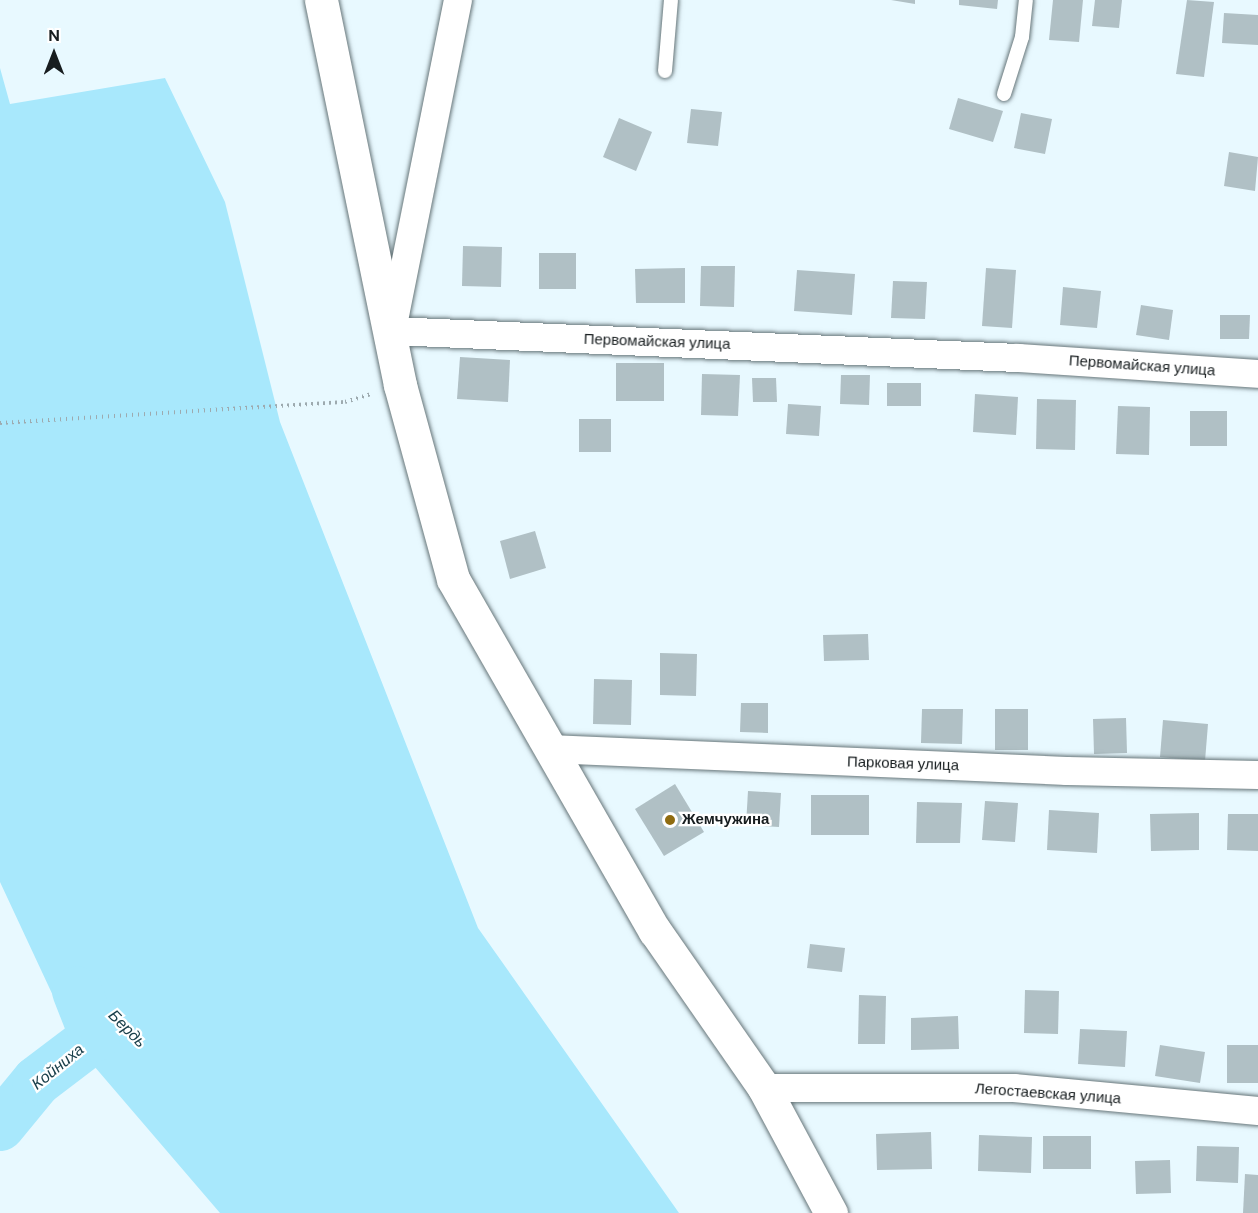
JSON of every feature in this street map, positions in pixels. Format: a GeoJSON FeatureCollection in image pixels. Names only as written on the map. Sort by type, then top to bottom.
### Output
{"type":"FeatureCollection","features":[{"type":"Feature","properties":{"kind":"street"},"geometry":{"type":"LineString","coordinates":[[321,0],[327,43],[392,331],[400,385],[453,579],[656,931],[764,1088],[831,1213]]}},
{"type":"Feature","properties":{"kind":"street"},"geometry":{"type":"LineString","coordinates":[[392,331],[458,0]]}},
{"type":"Feature","properties":{"kind":"street","name":"Первомайская улица"},"geometry":{"type":"LineString","coordinates":[[392,331],[1018,358],[1258,374]]}},
{"type":"Feature","properties":{"kind":"street","name":"Парковая улица"},"geometry":{"type":"LineString","coordinates":[[549,749],[1067,771],[1258,775]]}},
{"type":"Feature","properties":{"kind":"street","name":"Легостаевская улица"},"geometry":{"type":"LineString","coordinates":[[764,1088],[1014,1088],[1258,1111]]}},
{"type":"Feature","properties":{"kind":"lane"},"geometry":{"type":"LineString","coordinates":[[665,71],[671,0]]}},
{"type":"Feature","properties":{"kind":"lane"},"geometry":{"type":"LineString","coordinates":[[1004,94],[1023,37],[1026,0]]}},
{"type":"Feature","properties":{"kind":"path"},"geometry":{"type":"LineString","coordinates":[[0,423],[345,402]]}},
{"type":"Feature","properties":{"kind":"water","name":"Бердь"},"geometry":{"type":"Polygon","coordinates":[[[0,68],[10,104],[165,78],[225,202],[280,422],[478,928],[679,1213],[220,1213],[76,1045],[0,882],[0,68]]]}},
{"type":"Feature","properties":{"kind":"building"},"geometry":{"type":"Polygon","coordinates":[[[891,0],[915,0],[915,4],[891,0]]]}},
{"type":"Feature","properties":{"kind":"building"},"geometry":{"type":"Polygon","coordinates":[[[959,0],[998,0],[997,9],[959,5],[959,0]]]}},
{"type":"Feature","properties":{"kind":"building"},"geometry":{"type":"Polygon","coordinates":[[[1053,0],[1083,0],[1079,42],[1049,40],[1053,0]]]}},
{"type":"Feature","properties":{"kind":"building"},"geometry":{"type":"Polygon","coordinates":[[[1095,0],[1122,0],[1119,28],[1092,26],[1095,0]]]}},
{"type":"Feature","properties":{"kind":"building"},"geometry":{"type":"Polygon","coordinates":[[[1187,0],[1214,2],[1204,77],[1176,74],[1187,0]]]}},
{"type":"Feature","properties":{"kind":"building"},"geometry":{"type":"Polygon","coordinates":[[[1224,13],[1258,15],[1258,45],[1222,43],[1224,13]]]}},
{"type":"Feature","properties":{"kind":"building"},"geometry":{"type":"Polygon","coordinates":[[[958,98],[1003,111],[993,142],[949,129],[958,98]]]}},
{"type":"Feature","properties":{"kind":"building"},"geometry":{"type":"Polygon","coordinates":[[[691,109],[722,112],[718,146],[687,143],[691,109]]]}},
{"type":"Feature","properties":{"kind":"building"},"geometry":{"type":"Polygon","coordinates":[[[1021,113],[1052,119],[1045,154],[1014,148],[1021,113]]]}},
{"type":"Feature","properties":{"kind":"building"},"geometry":{"type":"Polygon","coordinates":[[[619,118],[652,132],[636,171],[603,157],[619,118]]]}},
{"type":"Feature","properties":{"kind":"building"},"geometry":{"type":"Polygon","coordinates":[[[1229,152],[1258,157],[1255,191],[1224,186],[1229,152]]]}},
{"type":"Feature","properties":{"kind":"building"},"geometry":{"type":"Polygon","coordinates":[[[463,246],[502,247],[501,287],[462,286],[463,246]]]}},
{"type":"Feature","properties":{"kind":"building"},"geometry":{"type":"Polygon","coordinates":[[[539,253],[576,253],[576,289],[539,289],[539,253]]]}},
{"type":"Feature","properties":{"kind":"building"},"geometry":{"type":"Polygon","coordinates":[[[701,266],[735,266],[734,307],[700,306],[701,266]]]}},
{"type":"Feature","properties":{"kind":"building"},"geometry":{"type":"Polygon","coordinates":[[[685,268],[685,303],[636,303],[635,269],[685,268]]]}},
{"type":"Feature","properties":{"kind":"building"},"geometry":{"type":"Polygon","coordinates":[[[986,268],[1016,270],[1012,328],[982,326],[986,268]]]}},
{"type":"Feature","properties":{"kind":"building"},"geometry":{"type":"Polygon","coordinates":[[[797,270],[855,274],[852,315],[794,311],[797,270]]]}},
{"type":"Feature","properties":{"kind":"building"},"geometry":{"type":"Polygon","coordinates":[[[893,281],[927,282],[925,319],[891,318],[893,281]]]}},
{"type":"Feature","properties":{"kind":"building"},"geometry":{"type":"Polygon","coordinates":[[[1063,287],[1101,291],[1097,328],[1060,325],[1063,287]]]}},
{"type":"Feature","properties":{"kind":"building"},"geometry":{"type":"Polygon","coordinates":[[[1141,305],[1173,310],[1169,340],[1136,335],[1141,305]]]}},
{"type":"Feature","properties":{"kind":"building"},"geometry":{"type":"Polygon","coordinates":[[[1220,315],[1250,315],[1249,339],[1220,339],[1220,315]]]}},
{"type":"Feature","properties":{"kind":"building"},"geometry":{"type":"Polygon","coordinates":[[[460,357],[510,360],[508,402],[457,399],[460,357]]]}},
{"type":"Feature","properties":{"kind":"building"},"geometry":{"type":"Polygon","coordinates":[[[616,363],[664,363],[664,401],[616,401],[616,363]]]}},
{"type":"Feature","properties":{"kind":"building"},"geometry":{"type":"Polygon","coordinates":[[[702,374],[740,375],[738,416],[701,415],[702,374]]]}},
{"type":"Feature","properties":{"kind":"building"},"geometry":{"type":"Polygon","coordinates":[[[841,375],[870,375],[869,405],[840,404],[841,375]]]}},
{"type":"Feature","properties":{"kind":"building"},"geometry":{"type":"Polygon","coordinates":[[[752,378],[776,378],[777,402],[753,402],[752,378]]]}},
{"type":"Feature","properties":{"kind":"building"},"geometry":{"type":"Polygon","coordinates":[[[887,383],[921,383],[921,406],[887,406],[887,383]]]}},
{"type":"Feature","properties":{"kind":"building"},"geometry":{"type":"Polygon","coordinates":[[[975,394],[1018,397],[1016,435],[973,432],[975,394]]]}},
{"type":"Feature","properties":{"kind":"building"},"geometry":{"type":"Polygon","coordinates":[[[1037,399],[1076,400],[1075,450],[1036,449],[1037,399]]]}},
{"type":"Feature","properties":{"kind":"building"},"geometry":{"type":"Polygon","coordinates":[[[788,404],[821,406],[819,436],[786,434],[788,404]]]}},
{"type":"Feature","properties":{"kind":"building"},"geometry":{"type":"Polygon","coordinates":[[[1118,406],[1150,407],[1149,455],[1116,454],[1118,406]]]}},
{"type":"Feature","properties":{"kind":"building"},"geometry":{"type":"Polygon","coordinates":[[[1190,411],[1227,411],[1227,446],[1190,446],[1190,411]]]}},
{"type":"Feature","properties":{"kind":"building"},"geometry":{"type":"Polygon","coordinates":[[[579,419],[611,419],[611,452],[579,452],[579,419]]]}},
{"type":"Feature","properties":{"kind":"building"},"geometry":{"type":"Polygon","coordinates":[[[535,531],[546,568],[510,579],[500,541],[535,531]]]}},
{"type":"Feature","properties":{"kind":"building"},"geometry":{"type":"Polygon","coordinates":[[[868,634],[869,660],[824,661],[823,635],[868,634]]]}},
{"type":"Feature","properties":{"kind":"building"},"geometry":{"type":"Polygon","coordinates":[[[660,653],[697,654],[696,696],[660,695],[660,653]]]}},
{"type":"Feature","properties":{"kind":"building"},"geometry":{"type":"Polygon","coordinates":[[[594,679],[632,680],[631,725],[593,724],[594,679]]]}},
{"type":"Feature","properties":{"kind":"building"},"geometry":{"type":"Polygon","coordinates":[[[741,703],[768,703],[768,733],[740,732],[741,703]]]}},
{"type":"Feature","properties":{"kind":"building"},"geometry":{"type":"Polygon","coordinates":[[[922,709],[963,709],[962,744],[921,743],[922,709]]]}},
{"type":"Feature","properties":{"kind":"building"},"geometry":{"type":"Polygon","coordinates":[[[995,709],[1028,709],[1028,750],[995,750],[995,709]]]}},
{"type":"Feature","properties":{"kind":"building"},"geometry":{"type":"Polygon","coordinates":[[[1126,718],[1127,753],[1094,754],[1093,719],[1126,718]]]}},
{"type":"Feature","properties":{"kind":"building"},"geometry":{"type":"Polygon","coordinates":[[[1163,720],[1208,724],[1205,761],[1160,757],[1163,720]]]}},
{"type":"Feature","properties":{"kind":"building","name":"Жемчужина"},"geometry":{"type":"Polygon","coordinates":[[[675,784],[704,832],[664,856],[635,809],[675,784]]]}},
{"type":"Feature","properties":{"kind":"building"},"geometry":{"type":"Polygon","coordinates":[[[748,791],[781,793],[779,827],[746,825],[748,791]]]}},
{"type":"Feature","properties":{"kind":"building"},"geometry":{"type":"Polygon","coordinates":[[[811,795],[869,795],[869,835],[811,835],[811,795]]]}},
{"type":"Feature","properties":{"kind":"building"},"geometry":{"type":"Polygon","coordinates":[[[985,801],[1018,803],[1015,842],[982,840],[985,801]]]}},
{"type":"Feature","properties":{"kind":"building"},"geometry":{"type":"Polygon","coordinates":[[[917,802],[962,803],[960,843],[916,843],[917,802]]]}},
{"type":"Feature","properties":{"kind":"building"},"geometry":{"type":"Polygon","coordinates":[[[1049,810],[1099,813],[1097,853],[1047,850],[1049,810]]]}},
{"type":"Feature","properties":{"kind":"building"},"geometry":{"type":"Polygon","coordinates":[[[1199,813],[1199,850],[1151,851],[1150,814],[1199,813]]]}},
{"type":"Feature","properties":{"kind":"building"},"geometry":{"type":"Polygon","coordinates":[[[1228,814],[1258,814],[1258,851],[1227,850],[1228,814]]]}},
{"type":"Feature","properties":{"kind":"building"},"geometry":{"type":"Polygon","coordinates":[[[810,944],[845,948],[842,972],[807,968],[810,944]]]}},
{"type":"Feature","properties":{"kind":"building"},"geometry":{"type":"Polygon","coordinates":[[[1025,990],[1059,991],[1058,1034],[1024,1033],[1025,990]]]}},
{"type":"Feature","properties":{"kind":"building"},"geometry":{"type":"Polygon","coordinates":[[[859,995],[886,996],[885,1044],[858,1044],[859,995]]]}},
{"type":"Feature","properties":{"kind":"building"},"geometry":{"type":"Polygon","coordinates":[[[958,1016],[959,1049],[911,1050],[911,1018],[958,1016]]]}},
{"type":"Feature","properties":{"kind":"building"},"geometry":{"type":"Polygon","coordinates":[[[1080,1029],[1127,1031],[1125,1067],[1078,1064],[1080,1029]]]}},
{"type":"Feature","properties":{"kind":"building"},"geometry":{"type":"Polygon","coordinates":[[[1160,1045],[1205,1052],[1200,1083],[1155,1076],[1160,1045]]]}},
{"type":"Feature","properties":{"kind":"building"},"geometry":{"type":"Polygon","coordinates":[[[1227,1045],[1258,1045],[1258,1083],[1227,1083],[1227,1045]]]}},
{"type":"Feature","properties":{"kind":"building"},"geometry":{"type":"Polygon","coordinates":[[[931,1132],[932,1169],[877,1170],[876,1134],[931,1132]]]}},
{"type":"Feature","properties":{"kind":"building"},"geometry":{"type":"Polygon","coordinates":[[[979,1135],[1032,1137],[1031,1173],[978,1171],[979,1135]]]}},
{"type":"Feature","properties":{"kind":"building"},"geometry":{"type":"Polygon","coordinates":[[[1043,1136],[1091,1136],[1091,1169],[1043,1169],[1043,1136]]]}},
{"type":"Feature","properties":{"kind":"building"},"geometry":{"type":"Polygon","coordinates":[[[1197,1146],[1239,1147],[1238,1183],[1196,1181],[1197,1146]]]}},
{"type":"Feature","properties":{"kind":"building"},"geometry":{"type":"Polygon","coordinates":[[[1170,1160],[1171,1193],[1136,1194],[1135,1161],[1170,1160]]]}},
{"type":"Feature","properties":{"kind":"building"},"geometry":{"type":"Polygon","coordinates":[[[1245,1174],[1258,1175],[1258,1213],[1243,1213],[1245,1174]]]}},
{"type":"Feature","properties":{"kind":"waterway","name":"Койниха"},"geometry":{"type":"LineString","coordinates":[[0,1126],[37,1081],[95,1037],[77,991]]}},
{"type":"Feature","properties":{"kind":"place","name":"Жемчужина"},"geometry":{"type":"Point","coordinates":[670,820]}}]}
